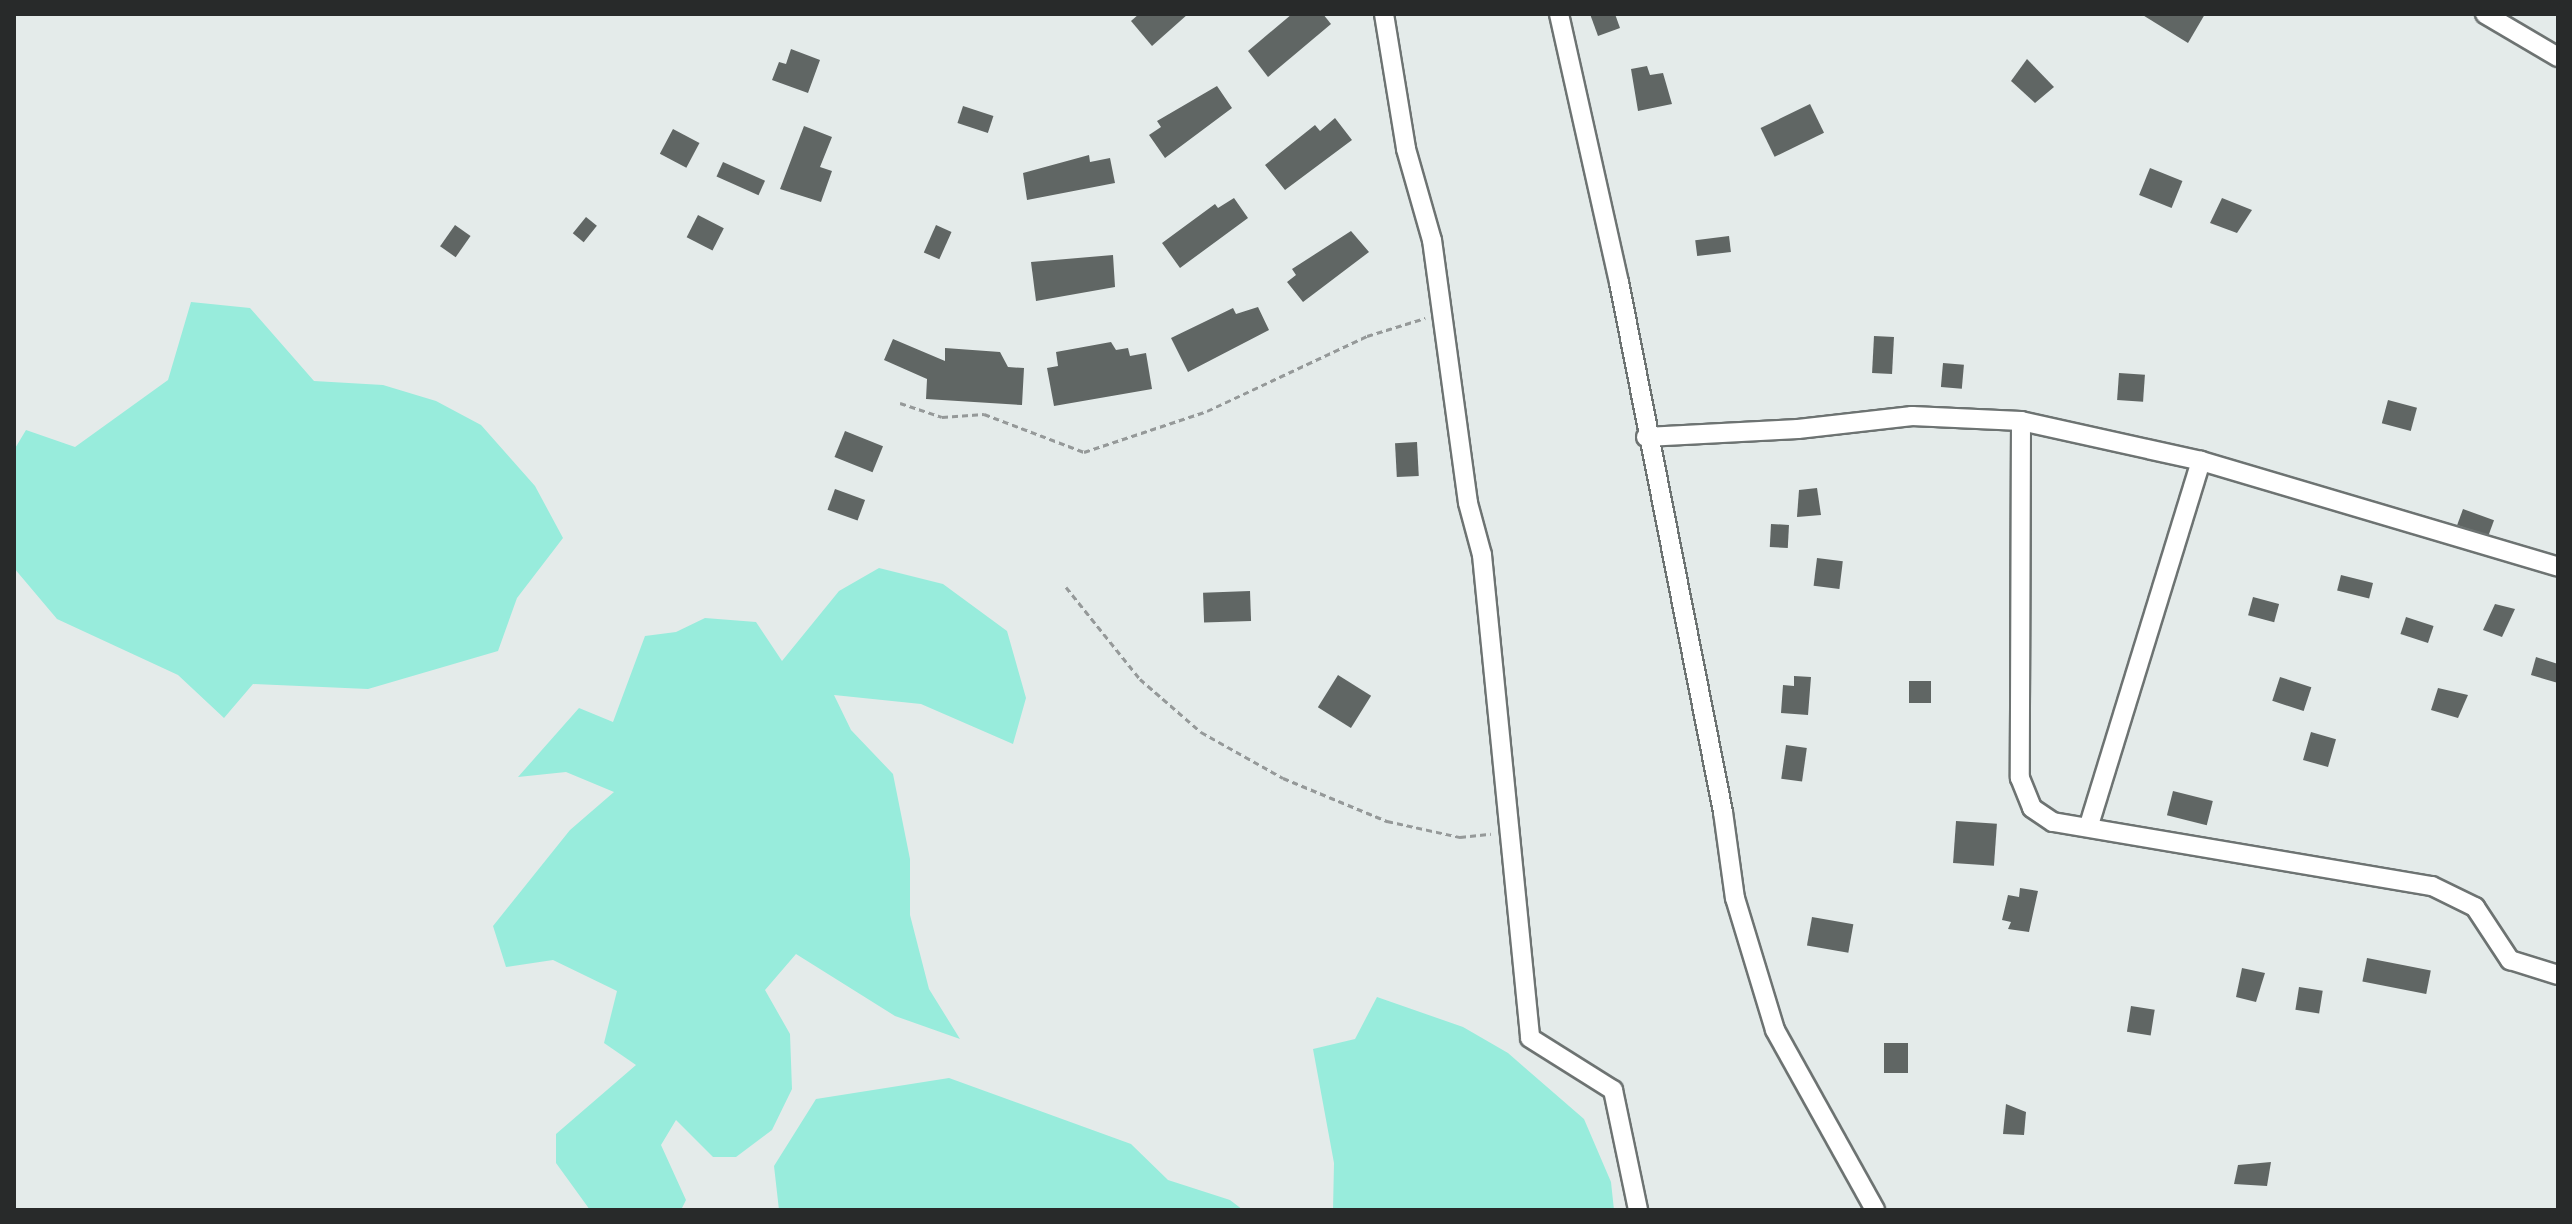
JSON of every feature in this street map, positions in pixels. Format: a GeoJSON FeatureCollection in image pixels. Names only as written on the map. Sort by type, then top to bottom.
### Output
{"type":"FeatureCollection","features":[{"type":"Feature","properties":{"kind":"street"},"geometry":{"type":"LineString","coordinates":[[1384,14],[1406,149],[1432,240],[1468,503],[1482,555],[1530,1038],[1613,1090],[1638,1210]]}},
{"type":"Feature","properties":{"kind":"street"},"geometry":{"type":"LineString","coordinates":[[1559,14],[1619,282],[1646,437],[1723,812],[1735,898],[1775,1030],[1875,1210]]}},
{"type":"Feature","properties":{"kind":"street"},"geometry":{"type":"LineString","coordinates":[[2485,14],[2558,57]]}},
{"type":"Feature","properties":{"kind":"street"},"geometry":{"type":"LineString","coordinates":[[1646,437],[1798,429],[1912,416],[2021,421],[2201,461],[2558,567]]}},
{"type":"Feature","properties":{"kind":"street"},"geometry":{"type":"LineString","coordinates":[[2021,421],[2020,778],[2032,808],[2053,822],[2089,825],[2432,886],[2475,907],[2510,960],[2558,975]]}},
{"type":"Feature","properties":{"kind":"street"},"geometry":{"type":"LineString","coordinates":[[2089,825],[2201,461]]}},
{"type":"Feature","properties":{"kind":"path"},"geometry":{"type":"LineString","coordinates":[[900,403],[942,417],[984,414],[1084,452],[1207,411],[1367,336],[1444,312]]}},
{"type":"Feature","properties":{"kind":"path"},"geometry":{"type":"LineString","coordinates":[[1066,587],[1140,679],[1201,732],[1283,778],[1387,821],[1460,837],[1510,831]]}},
{"type":"Feature","properties":{"kind":"green space"},"geometry":{"type":"Polygon","coordinates":[[[191,302],[250,308],[314,381],[383,385],[436,401],[481,425],[535,486],[563,538],[517,598],[498,651],[368,689],[253,684],[224,718],[178,675],[57,619],[14,568],[14,450],[26,430],[75,447],[168,380],[191,302]]]}},
{"type":"Feature","properties":{"kind":"green space"},"geometry":{"type":"Polygon","coordinates":[[[879,568],[943,584],[1007,631],[1026,698],[1013,744],[921,704],[834,695],[851,730],[893,774],[910,859],[910,915],[929,989],[960,1039],[895,1016],[796,954],[765,990],[790,1034],[792,1089],[772,1130],[736,1157],[713,1157],[676,1120],[661,1145],[686,1200],[681,1210],[590,1210],[556,1163],[556,1134],[636,1065],[604,1043],[617,991],[553,960],[506,967],[493,926],[570,830],[614,792],[566,772],[518,777],[579,708],[613,722],[645,636],[676,632],[705,618],[756,622],[782,661],[839,591],[879,568]]]}},
{"type":"Feature","properties":{"kind":"green space"},"geometry":{"type":"Polygon","coordinates":[[[1377,997],[1463,1027],[1508,1053],[1584,1119],[1611,1182],[1614,1210],[1333,1210],[1334,1163],[1313,1049],[1355,1039],[1377,997]]]}},
{"type":"Feature","properties":{"kind":"green space"},"geometry":{"type":"Polygon","coordinates":[[[949,1078],[1131,1144],[1168,1180],[1230,1200],[1243,1210],[779,1210],[774,1166],[816,1099],[949,1078]]]}},
{"type":"Feature","properties":{"kind":"building"},"geometry":{"type":"Polygon","coordinates":[[[1139,14],[1188,14],[1152,46],[1131,21],[1139,14]]]}},
{"type":"Feature","properties":{"kind":"building"},"geometry":{"type":"Polygon","coordinates":[[[1292,14],[1323,14],[1331,24],[1268,77],[1248,51],[1292,14]]]}},
{"type":"Feature","properties":{"kind":"building"},"geometry":{"type":"Polygon","coordinates":[[[1590,14],[1615,14],[1620,28],[1598,36],[1590,14]]]}},
{"type":"Feature","properties":{"kind":"building"},"geometry":{"type":"Polygon","coordinates":[[[2141,14],[2205,14],[2188,43],[2141,14]]]}},
{"type":"Feature","properties":{"kind":"building"},"geometry":{"type":"Polygon","coordinates":[[[791,49],[820,60],[808,93],[772,80],[779,62],[786,64],[791,49]]]}},
{"type":"Feature","properties":{"kind":"building"},"geometry":{"type":"Polygon","coordinates":[[[2027,59],[2054,87],[2035,103],[2011,81],[2027,59]]]}},
{"type":"Feature","properties":{"kind":"building"},"geometry":{"type":"Polygon","coordinates":[[[1647,66],[1650,75],[1663,73],[1672,104],[1638,111],[1631,69],[1647,66]]]}},
{"type":"Feature","properties":{"kind":"building"},"geometry":{"type":"Polygon","coordinates":[[[1217,86],[1232,108],[1165,158],[1149,135],[1161,127],[1157,121],[1217,86]]]}},
{"type":"Feature","properties":{"kind":"building"},"geometry":{"type":"Polygon","coordinates":[[[1810,104],[1824,133],[1775,157],[1761,128],[1810,104]]]}},
{"type":"Feature","properties":{"kind":"building"},"geometry":{"type":"Polygon","coordinates":[[[963,106],[993,116],[988,133],[957,123],[963,106]]]}},
{"type":"Feature","properties":{"kind":"building"},"geometry":{"type":"Polygon","coordinates":[[[1335,118],[1352,140],[1285,190],[1265,165],[1315,125],[1320,131],[1335,118]]]}},
{"type":"Feature","properties":{"kind":"building"},"geometry":{"type":"Polygon","coordinates":[[[804,126],[832,137],[820,167],[832,171],[821,202],[780,189],[804,126]]]}},
{"type":"Feature","properties":{"kind":"building"},"geometry":{"type":"Polygon","coordinates":[[[673,129],[699,143],[686,168],[660,154],[673,129]]]}},
{"type":"Feature","properties":{"kind":"building"},"geometry":{"type":"Polygon","coordinates":[[[1089,155],[1090,162],[1110,158],[1115,183],[1027,200],[1023,173],[1089,155]]]}},
{"type":"Feature","properties":{"kind":"building"},"geometry":{"type":"Polygon","coordinates":[[[723,162],[765,181],[759,195],[716,177],[723,162]]]}},
{"type":"Feature","properties":{"kind":"building"},"geometry":{"type":"Polygon","coordinates":[[[2150,168],[2182,181],[2172,208],[2139,195],[2150,168]]]}},
{"type":"Feature","properties":{"kind":"building"},"geometry":{"type":"Polygon","coordinates":[[[1234,198],[1248,218],[1180,268],[1162,243],[1215,204],[1218,208],[1234,198]]]}},
{"type":"Feature","properties":{"kind":"building"},"geometry":{"type":"Polygon","coordinates":[[[2222,198],[2252,210],[2237,233],[2210,223],[2222,198]]]}},
{"type":"Feature","properties":{"kind":"building"},"geometry":{"type":"Polygon","coordinates":[[[698,215],[724,228],[712,250],[687,237],[698,215]]]}},
{"type":"Feature","properties":{"kind":"building"},"geometry":{"type":"Polygon","coordinates":[[[586,217],[597,226],[584,242],[573,233],[586,217]]]}},
{"type":"Feature","properties":{"kind":"building"},"geometry":{"type":"Polygon","coordinates":[[[455,225],[471,236],[456,257],[440,246],[455,225]]]}},
{"type":"Feature","properties":{"kind":"building"},"geometry":{"type":"Polygon","coordinates":[[[936,225],[952,232],[939,259],[924,252],[936,225]]]}},
{"type":"Feature","properties":{"kind":"building"},"geometry":{"type":"Polygon","coordinates":[[[1351,231],[1369,252],[1303,302],[1287,282],[1296,275],[1292,269],[1351,231]]]}},
{"type":"Feature","properties":{"kind":"building"},"geometry":{"type":"Polygon","coordinates":[[[1729,236],[1731,252],[1697,256],[1695,240],[1729,236]]]}},
{"type":"Feature","properties":{"kind":"building"},"geometry":{"type":"Polygon","coordinates":[[[1113,255],[1115,287],[1036,301],[1031,262],[1113,255]]]}},
{"type":"Feature","properties":{"kind":"building"},"geometry":{"type":"Polygon","coordinates":[[[1258,307],[1269,330],[1188,372],[1171,338],[1233,308],[1236,314],[1258,307]]]}},
{"type":"Feature","properties":{"kind":"building"},"geometry":{"type":"Polygon","coordinates":[[[1874,336],[1894,337],[1892,374],[1872,373],[1874,336]]]}},
{"type":"Feature","properties":{"kind":"building"},"geometry":{"type":"Polygon","coordinates":[[[893,339],[945,361],[945,348],[1000,352],[1008,367],[1024,368],[1022,405],[926,399],[927,379],[884,360],[893,339]]]}},
{"type":"Feature","properties":{"kind":"building"},"geometry":{"type":"Polygon","coordinates":[[[1111,342],[1116,350],[1128,348],[1130,356],[1146,353],[1152,389],[1054,406],[1047,368],[1058,366],[1056,352],[1111,342]]]}},
{"type":"Feature","properties":{"kind":"building"},"geometry":{"type":"Polygon","coordinates":[[[1943,363],[1964,365],[1962,389],[1941,387],[1943,363]]]}},
{"type":"Feature","properties":{"kind":"building"},"geometry":{"type":"Polygon","coordinates":[[[2119,373],[2145,375],[2143,402],[2117,400],[2119,373]]]}},
{"type":"Feature","properties":{"kind":"building"},"geometry":{"type":"Polygon","coordinates":[[[2388,400],[2417,408],[2411,431],[2382,423],[2388,400]]]}},
{"type":"Feature","properties":{"kind":"building"},"geometry":{"type":"Polygon","coordinates":[[[845,431],[883,446],[873,472],[835,457],[845,431]]]}},
{"type":"Feature","properties":{"kind":"building"},"geometry":{"type":"Polygon","coordinates":[[[1417,442],[1419,476],[1397,477],[1395,443],[1417,442]]]}},
{"type":"Feature","properties":{"kind":"building"},"geometry":{"type":"Polygon","coordinates":[[[1817,488],[1821,515],[1797,517],[1799,490],[1817,488]]]}},
{"type":"Feature","properties":{"kind":"building"},"geometry":{"type":"Polygon","coordinates":[[[835,489],[865,500],[858,521],[827,510],[835,489]]]}},
{"type":"Feature","properties":{"kind":"building"},"geometry":{"type":"Polygon","coordinates":[[[2463,509],[2494,520],[2488,536],[2457,525],[2463,509]]]}},
{"type":"Feature","properties":{"kind":"building"},"geometry":{"type":"Polygon","coordinates":[[[1771,524],[1789,525],[1788,548],[1770,547],[1771,524]]]}},
{"type":"Feature","properties":{"kind":"building"},"geometry":{"type":"Polygon","coordinates":[[[1817,558],[1843,561],[1839,589],[1814,586],[1817,558]]]}},
{"type":"Feature","properties":{"kind":"building"},"geometry":{"type":"Polygon","coordinates":[[[2341,575],[2373,583],[2369,599],[2337,591],[2341,575]]]}},
{"type":"Feature","properties":{"kind":"building"},"geometry":{"type":"Polygon","coordinates":[[[1250,591],[1251,621],[1204,623],[1203,593],[1250,591]]]}},
{"type":"Feature","properties":{"kind":"building"},"geometry":{"type":"Polygon","coordinates":[[[2253,597],[2279,604],[2274,622],[2248,615],[2253,597]]]}},
{"type":"Feature","properties":{"kind":"building"},"geometry":{"type":"Polygon","coordinates":[[[2495,604],[2515,609],[2502,637],[2483,630],[2495,604]]]}},
{"type":"Feature","properties":{"kind":"building"},"geometry":{"type":"Polygon","coordinates":[[[2406,617],[2434,626],[2428,643],[2400,634],[2406,617]]]}},
{"type":"Feature","properties":{"kind":"building"},"geometry":{"type":"Polygon","coordinates":[[[2536,657],[2558,664],[2558,683],[2531,675],[2536,657]]]}},
{"type":"Feature","properties":{"kind":"building"},"geometry":{"type":"Polygon","coordinates":[[[1338,675],[1371,696],[1351,728],[1318,707],[1338,675]]]}},
{"type":"Feature","properties":{"kind":"building"},"geometry":{"type":"Polygon","coordinates":[[[1794,676],[1811,677],[1808,715],[1781,713],[1783,685],[1794,686],[1794,676]]]}},
{"type":"Feature","properties":{"kind":"building"},"geometry":{"type":"Polygon","coordinates":[[[2280,677],[2311,687],[2304,711],[2272,701],[2280,677]]]}},
{"type":"Feature","properties":{"kind":"building"},"geometry":{"type":"Polygon","coordinates":[[[1909,681],[1931,681],[1931,703],[1909,703],[1909,681]]]}},
{"type":"Feature","properties":{"kind":"building"},"geometry":{"type":"Polygon","coordinates":[[[2438,688],[2468,695],[2458,718],[2431,710],[2438,688]]]}},
{"type":"Feature","properties":{"kind":"building"},"geometry":{"type":"Polygon","coordinates":[[[2311,732],[2336,739],[2328,767],[2303,760],[2311,732]]]}},
{"type":"Feature","properties":{"kind":"building"},"geometry":{"type":"Polygon","coordinates":[[[1786,745],[1807,748],[1802,782],[1781,779],[1786,745]]]}},
{"type":"Feature","properties":{"kind":"building"},"geometry":{"type":"Polygon","coordinates":[[[2173,791],[2213,801],[2207,825],[2167,815],[2173,791]]]}},
{"type":"Feature","properties":{"kind":"building"},"geometry":{"type":"Polygon","coordinates":[[[1956,821],[1997,824],[1994,866],[1953,863],[1956,821]]]}},
{"type":"Feature","properties":{"kind":"building"},"geometry":{"type":"Polygon","coordinates":[[[2020,888],[2038,891],[2029,932],[2008,929],[2011,922],[2002,920],[2008,895],[2019,897],[2020,888]]]}},
{"type":"Feature","properties":{"kind":"building"},"geometry":{"type":"Polygon","coordinates":[[[1812,917],[1853,924],[1848,953],[1807,946],[1812,917]]]}},
{"type":"Feature","properties":{"kind":"building"},"geometry":{"type":"Polygon","coordinates":[[[2367,958],[2431,970],[2426,994],[2362,982],[2367,958]]]}},
{"type":"Feature","properties":{"kind":"building"},"geometry":{"type":"Polygon","coordinates":[[[2242,968],[2265,973],[2256,1002],[2236,997],[2242,968]]]}},
{"type":"Feature","properties":{"kind":"building"},"geometry":{"type":"Polygon","coordinates":[[[2299,987],[2323,991],[2319,1013],[2295,1010],[2299,987]]]}},
{"type":"Feature","properties":{"kind":"building"},"geometry":{"type":"Polygon","coordinates":[[[2131,1006],[2155,1010],[2151,1035],[2127,1032],[2131,1006]]]}},
{"type":"Feature","properties":{"kind":"building"},"geometry":{"type":"Polygon","coordinates":[[[1884,1043],[1908,1043],[1908,1073],[1884,1073],[1884,1043]]]}},
{"type":"Feature","properties":{"kind":"building"},"geometry":{"type":"Polygon","coordinates":[[[2006,1104],[2026,1112],[2024,1135],[2003,1134],[2006,1104]]]}},
{"type":"Feature","properties":{"kind":"building"},"geometry":{"type":"Polygon","coordinates":[[[2271,1162],[2267,1186],[2234,1184],[2238,1165],[2271,1162]]]}}]}
